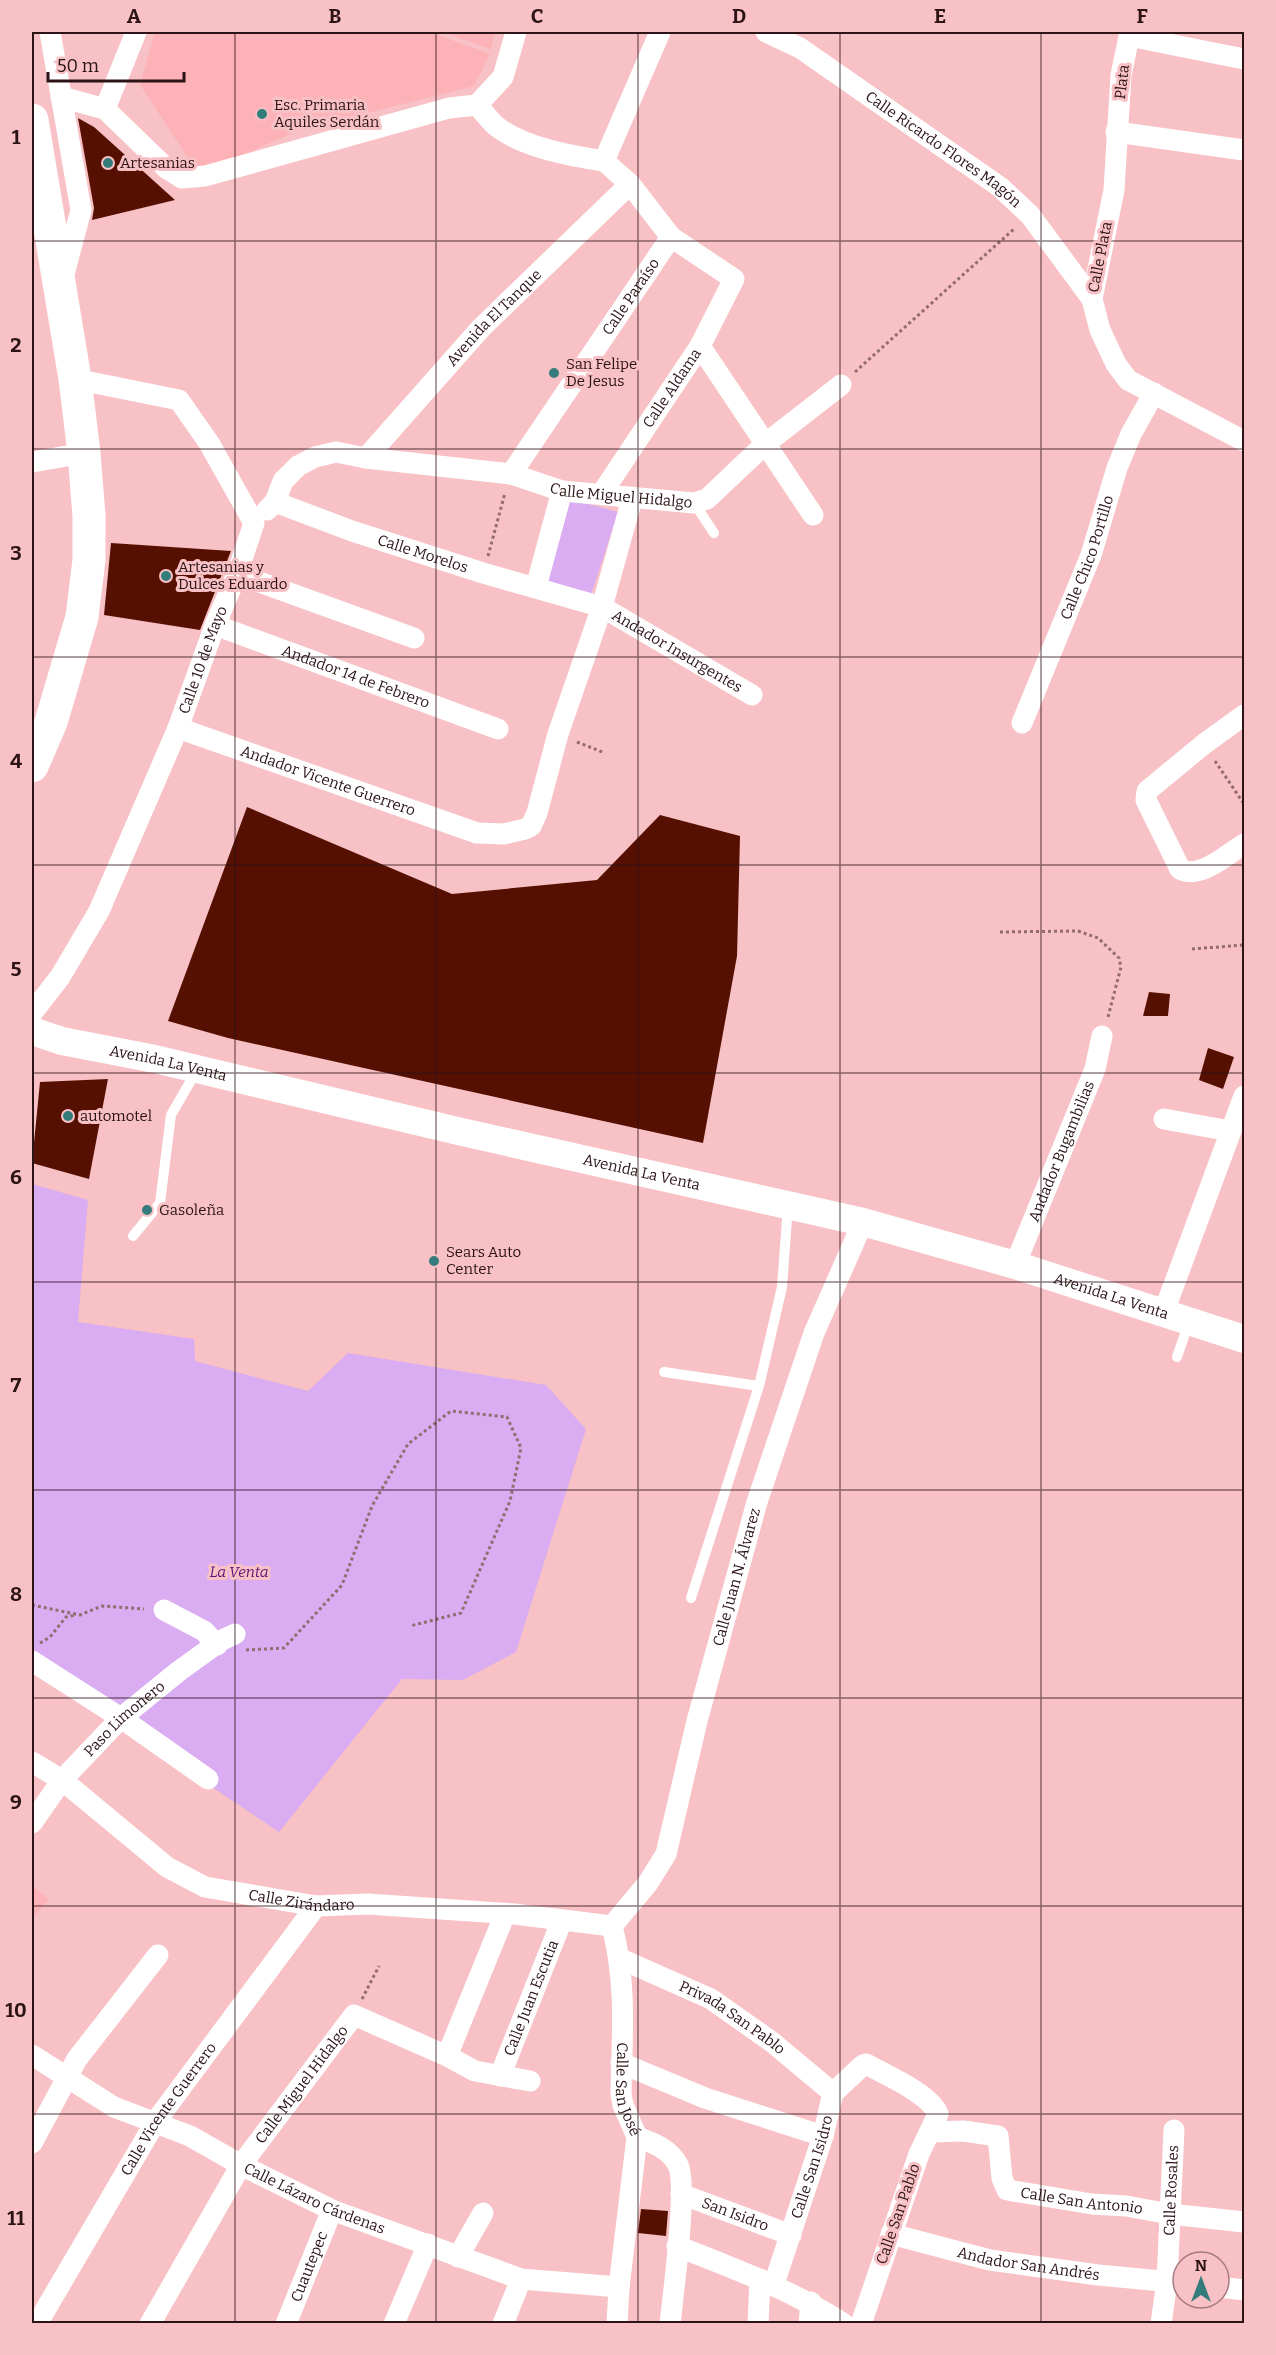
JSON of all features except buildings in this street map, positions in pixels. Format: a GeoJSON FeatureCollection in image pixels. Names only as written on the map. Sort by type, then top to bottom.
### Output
{"type":"FeatureCollection","features":[{"type":"Feature","properties":{"kind":"highway"},"geometry":{"type":"LineString","coordinates":[[32,120],[75,379],[89,516],[88,560],[82,617],[41,718],[32,766]]}},
{"type":"Feature","properties":{"kind":"main road","name":"Avenida La Venta"},"geometry":{"type":"LineString","coordinates":[[32,1031],[62,1041],[155,1059],[863,1222],[1015,1265],[1245,1339]]}},
{"type":"Feature","properties":{"kind":"street"},"geometry":{"type":"LineString","coordinates":[[50,32],[81,210],[60,290]]}},
{"type":"Feature","properties":{"kind":"street"},"geometry":{"type":"LineString","coordinates":[[105,109],[136,32]]}},
{"type":"Feature","properties":{"kind":"street"},"geometry":{"type":"LineString","coordinates":[[61,97],[105,109],[166,168],[182,178],[205,176],[448,108],[477,105],[503,77],[516,32]]}},
{"type":"Feature","properties":{"kind":"street"},"geometry":{"type":"LineString","coordinates":[[604,161],[660,32]]}},
{"type":"Feature","properties":{"kind":"street","name":"Calle Ricardo Flores Magón"},"geometry":{"type":"LineString","coordinates":[[766,32],[800,48],[1000,187],[1030,215],[1092,299]]}},
{"type":"Feature","properties":{"kind":"street"},"geometry":{"type":"LineString","coordinates":[[1130,34],[1245,59]]}},
{"type":"Feature","properties":{"kind":"street","name":"Plata"},"geometry":{"type":"LineString","coordinates":[[1116,132],[1121,75],[1130,34]]}},
{"type":"Feature","properties":{"kind":"street"},"geometry":{"type":"LineString","coordinates":[[477,105],[499,128],[519,140],[573,157],[604,161],[630,184],[671,237]]}},
{"type":"Feature","properties":{"kind":"street"},"geometry":{"type":"LineString","coordinates":[[1116,132],[1245,150]]}},
{"type":"Feature","properties":{"kind":"street","name":"Calle Plata"},"geometry":{"type":"LineString","coordinates":[[1116,132],[1114,190],[1092,299],[1100,330],[1116,364],[1128,380],[1245,441]]}},
{"type":"Feature","properties":{"kind":"street","name":"Avenida El Tanque"},"geometry":{"type":"LineString","coordinates":[[366,458],[481,328],[630,184]]}},
{"type":"Feature","properties":{"kind":"street","name":"Calle Aldama"},"geometry":{"type":"LineString","coordinates":[[603,493],[700,346],[734,279],[671,237]]}},
{"type":"Feature","properties":{"kind":"street","name":"Calle Paraíso"},"geometry":{"type":"LineString","coordinates":[[511,474],[671,237]]}},
{"type":"Feature","properties":{"kind":"street"},"geometry":{"type":"LineString","coordinates":[[700,346],[813,515]]}},
{"type":"Feature","properties":{"kind":"street"},"geometry":{"type":"LineString","coordinates":[[75,379],[179,400],[209,442],[254,523],[275,502]]}},
{"type":"Feature","properties":{"kind":"street","name":"Calle Miguel Hidalgo"},"geometry":{"type":"LineString","coordinates":[[275,502],[283,481],[298,466],[315,457],[336,452],[366,458],[511,474],[562,491],[694,503],[707,499],[765,444],[841,385]]}},
{"type":"Feature","properties":{"kind":"street","name":"Calle Chico Portillo"},"geometry":{"type":"LineString","coordinates":[[1022,723],[1091,555],[1117,468],[1131,434],[1154,393]]}},
{"type":"Feature","properties":{"kind":"street"},"geometry":{"type":"LineString","coordinates":[[32,462],[84,453]]}},
{"type":"Feature","properties":{"kind":"street"},"geometry":{"type":"LineString","coordinates":[[536,587],[562,491]]}},
{"type":"Feature","properties":{"kind":"street"},"geometry":{"type":"LineString","coordinates":[[556,743],[602,607],[632,499]]}},
{"type":"Feature","properties":{"kind":"street","name":"Calle Morelos"},"geometry":{"type":"LineString","coordinates":[[275,502],[352,531],[483,573],[602,607]]}},
{"type":"Feature","properties":{"kind":"street","name":"Calle 10 de Mayo"},"geometry":{"type":"LineString","coordinates":[[32,1013],[60,977],[99,911],[178,728],[254,523]]}},
{"type":"Feature","properties":{"kind":"street"},"geometry":{"type":"LineString","coordinates":[[237,574],[414,638]]}},
{"type":"Feature","properties":{"kind":"street","name":"Andador Insurgentes"},"geometry":{"type":"LineString","coordinates":[[602,607],[752,695]]}},
{"type":"Feature","properties":{"kind":"street","name":"Andador 14 de Febrero"},"geometry":{"type":"LineString","coordinates":[[215,625],[498,729]]}},
{"type":"Feature","properties":{"kind":"street"},"geometry":{"type":"LineString","coordinates":[[1245,715],[1204,744],[1147,791],[1146,800],[1180,869],[1188,873],[1198,872],[1245,844]]}},
{"type":"Feature","properties":{"kind":"street","name":"Andador Vicente Guerrero"},"geometry":{"type":"LineString","coordinates":[[178,728],[477,833],[504,834],[531,826],[537,813],[556,743]]}},
{"type":"Feature","properties":{"kind":"street","name":"Andador Bugambilias"},"geometry":{"type":"LineString","coordinates":[[1015,1265],[1095,1069],[1102,1036]]}},
{"type":"Feature","properties":{"kind":"street"},"geometry":{"type":"LineString","coordinates":[[1176,1318],[1230,1131],[1245,1096]]}},
{"type":"Feature","properties":{"kind":"street"},"geometry":{"type":"LineString","coordinates":[[1164,1119],[1230,1131]]}},
{"type":"Feature","properties":{"kind":"street","name":"Calle Juan N. Álvarez"},"geometry":{"type":"LineString","coordinates":[[612,1926],[648,1882],[666,1854],[697,1721],[757,1502],[814,1333],[863,1222]]}},
{"type":"Feature","properties":{"kind":"street"},"geometry":{"type":"LineString","coordinates":[[164,1610],[204,1631],[217,1645]]}},
{"type":"Feature","properties":{"kind":"street","name":"Paso Limonero"},"geometry":{"type":"LineString","coordinates":[[32,1823],[62,1780],[121,1718],[179,1671],[222,1640],[235,1635]]}},
{"type":"Feature","properties":{"kind":"street"},"geometry":{"type":"LineString","coordinates":[[32,1661],[121,1718],[208,1779]]}},
{"type":"Feature","properties":{"kind":"street","name":"Calle Zirándaro"},"geometry":{"type":"LineString","coordinates":[[32,1762],[62,1780],[167,1867],[205,1887],[316,1906],[368,1904],[505,1914],[612,1926]]}},
{"type":"Feature","properties":{"kind":"street","name":"Calle Vicente Guerrero"},"geometry":{"type":"LineString","coordinates":[[37,2324],[156,2121],[316,1906]]}},
{"type":"Feature","properties":{"kind":"street"},"geometry":{"type":"LineString","coordinates":[[447,2056],[505,1914]]}},
{"type":"Feature","properties":{"kind":"street","name":"Calle Juan Escutia"},"geometry":{"type":"LineString","coordinates":[[500,2076],[562,1920]]}},
{"type":"Feature","properties":{"kind":"street","name":"Calle San José"},"geometry":{"type":"LineString","coordinates":[[612,1926],[621,1959],[624,2015],[621,2063],[622,2100],[637,2137],[619,2287],[617,2324]]}},
{"type":"Feature","properties":{"kind":"street"},"geometry":{"type":"LineString","coordinates":[[32,2143],[77,2059],[158,1955]]}},
{"type":"Feature","properties":{"kind":"street","name":"Privada San Pablo"},"geometry":{"type":"LineString","coordinates":[[621,1959],[711,1999],[772,2042],[833,2093]]}},
{"type":"Feature","properties":{"kind":"street","name":"Calle Miguel Hidalgo"},"geometry":{"type":"LineString","coordinates":[[150,2324],[241,2165],[354,2015],[447,2056],[475,2071],[530,2081]]}},
{"type":"Feature","properties":{"kind":"street","name":"Calle Lázaro Cárdenas"},"geometry":{"type":"LineString","coordinates":[[32,2055],[114,2107],[156,2121],[190,2136],[241,2165],[332,2210],[521,2279],[619,2287]]}},
{"type":"Feature","properties":{"kind":"street"},"geometry":{"type":"LineString","coordinates":[[621,2063],[705,2098],[823,2136]]}},
{"type":"Feature","properties":{"kind":"street","name":"Calle San Pablo"},"geometry":{"type":"LineString","coordinates":[[833,2093],[862,2064],[866,2064],[926,2099],[935,2107],[938,2114],[919,2154],[861,2324]]}},
{"type":"Feature","properties":{"kind":"street","name":"Calle San Isidro"},"geometry":{"type":"LineString","coordinates":[[759,2324],[767,2281],[791,2235],[823,2136],[833,2093]]}},
{"type":"Feature","properties":{"kind":"street","name":"Calle Rosales"},"geometry":{"type":"LineString","coordinates":[[1173,2250],[1170,2214],[1174,2130]]}},
{"type":"Feature","properties":{"kind":"street","name":"Calle San Antonio"},"geometry":{"type":"LineString","coordinates":[[931,2132],[963,2131],[998,2136],[1002,2178],[1007,2190],[1081,2203],[1126,2206],[1170,2214]]}},
{"type":"Feature","properties":{"kind":"street"},"geometry":{"type":"LineString","coordinates":[[637,2137],[663,2148],[679,2166],[681,2194],[670,2324]]}},
{"type":"Feature","properties":{"kind":"street","name":"San Isidro"},"geometry":{"type":"LineString","coordinates":[[681,2194],[791,2235]]}},
{"type":"Feature","properties":{"kind":"street","name":"Cuautepec"},"geometry":{"type":"LineString","coordinates":[[285,2324],[332,2210]]}},
{"type":"Feature","properties":{"kind":"street"},"geometry":{"type":"LineString","coordinates":[[458,2256],[483,2213]]}},
{"type":"Feature","properties":{"kind":"street"},"geometry":{"type":"LineString","coordinates":[[1170,2214],[1245,2222]]}},
{"type":"Feature","properties":{"kind":"street","name":"Andador San Andrés"},"geometry":{"type":"LineString","coordinates":[[891,2234],[990,2260],[1098,2275],[1171,2282]]}},
{"type":"Feature","properties":{"kind":"street"},"geometry":{"type":"LineString","coordinates":[[394,2324],[428,2244]]}},
{"type":"Feature","properties":{"kind":"street"},"geometry":{"type":"LineString","coordinates":[[677,2246],[767,2281],[811,2302],[844,2324]]}},
{"type":"Feature","properties":{"kind":"street"},"geometry":{"type":"LineString","coordinates":[[502,2324],[521,2279]]}},
{"type":"Feature","properties":{"kind":"street","name":"Calle Rosales"},"geometry":{"type":"LineString","coordinates":[[1161,2324],[1171,2294]]}},
{"type":"Feature","properties":{"kind":"street"},"geometry":{"type":"LineString","coordinates":[[809,2324],[811,2302]]}},
{"type":"Feature","properties":{"kind":"lane"},"geometry":{"type":"LineString","coordinates":[[694,503],[714,533]]}},
{"type":"Feature","properties":{"kind":"lane"},"geometry":{"type":"LineString","coordinates":[[133,1236],[160,1203],[171,1115],[197,1069]]}},
{"type":"Feature","properties":{"kind":"lane"},"geometry":{"type":"LineString","coordinates":[[691,1598],[759,1386],[782,1287],[788,1205]]}},
{"type":"Feature","properties":{"kind":"lane"},"geometry":{"type":"LineString","coordinates":[[1176,1318],[1177,1357]]}},
{"type":"Feature","properties":{"kind":"lane"},"geometry":{"type":"LineString","coordinates":[[664,1372],[759,1386]]}},
{"type":"Feature","properties":{"kind":"path"},"geometry":{"type":"LineString","coordinates":[[841,385],[1030,215]]}},
{"type":"Feature","properties":{"kind":"path"},"geometry":{"type":"LineString","coordinates":[[483,573],[511,474]]}},
{"type":"Feature","properties":{"kind":"path"},"geometry":{"type":"LineString","coordinates":[[556,743],[605,753]]}},
{"type":"Feature","properties":{"kind":"path"},"geometry":{"type":"LineString","coordinates":[[1204,744],[1245,804]]}},
{"type":"Feature","properties":{"kind":"path"},"geometry":{"type":"LineString","coordinates":[[1000,932],[1078,931],[1098,938],[1119,958],[1121,967],[1102,1036]]}},
{"type":"Feature","properties":{"kind":"path"},"geometry":{"type":"LineString","coordinates":[[1192,949],[1245,945]]}},
{"type":"Feature","properties":{"kind":"path"},"geometry":{"type":"LineString","coordinates":[[217,1645],[217,1651],[284,1648],[342,1584],[372,1506],[408,1444],[451,1411],[507,1417],[521,1448],[510,1501],[461,1613],[410,1626]]}},
{"type":"Feature","properties":{"kind":"path"},"geometry":{"type":"LineString","coordinates":[[32,1605],[80,1614]]}},
{"type":"Feature","properties":{"kind":"path"},"geometry":{"type":"LineString","coordinates":[[32,1649],[50,1637],[66,1617],[102,1606],[164,1610]]}},
{"type":"Feature","properties":{"kind":"path"},"geometry":{"type":"LineString","coordinates":[[354,2015],[380,1966]]}},
{"type":"Feature","properties":{"kind":"shaded area","name":"Esc. Primaria Aquiles Serdán"},"geometry":{"type":"Polygon","coordinates":[[[155,32],[429,32],[490,54],[474,86],[299,130],[209,170],[196,170],[140,85],[155,32]]]}},
{"type":"Feature","properties":{"kind":"shaded area"},"geometry":{"type":"Polygon","coordinates":[[[443,32],[495,32],[491,49],[443,32]]]}},
{"type":"Feature","properties":{"kind":"shaded area"},"geometry":{"type":"Polygon","coordinates":[[[32,1886],[49,1899],[32,1918],[32,1886]]]}},
{"type":"Feature","properties":{"kind":"green space"},"geometry":{"type":"Polygon","coordinates":[[[567,498],[618,512],[590,598],[546,580],[567,498]]]}},
{"type":"Feature","properties":{"kind":"green space","name":"La Venta"},"geometry":{"type":"Polygon","coordinates":[[[32,1184],[88,1200],[78,1322],[194,1339],[195,1361],[308,1391],[348,1353],[546,1385],[586,1429],[516,1652],[463,1680],[402,1679],[279,1832],[32,1666],[32,1184]]]}},
{"type":"Feature","properties":{"kind":"place","name":"Esc. Primaria Aquiles Serdán"},"geometry":{"type":"Point","coordinates":[262,114]}},
{"type":"Feature","properties":{"kind":"place","name":"Artesanias"},"geometry":{"type":"Point","coordinates":[108,163]}},
{"type":"Feature","properties":{"kind":"place","name":"San Felipe De Jesus"},"geometry":{"type":"Point","coordinates":[554,373]}},
{"type":"Feature","properties":{"kind":"place","name":"Artesanias y Dulces Eduardo"},"geometry":{"type":"Point","coordinates":[166,576]}},
{"type":"Feature","properties":{"kind":"place","name":"automotel"},"geometry":{"type":"Point","coordinates":[68,1116]}},
{"type":"Feature","properties":{"kind":"place","name":"Gasoleña"},"geometry":{"type":"Point","coordinates":[147,1210]}},
{"type":"Feature","properties":{"kind":"place","name":"Sears Auto Center"},"geometry":{"type":"Point","coordinates":[434,1261]}}]}
